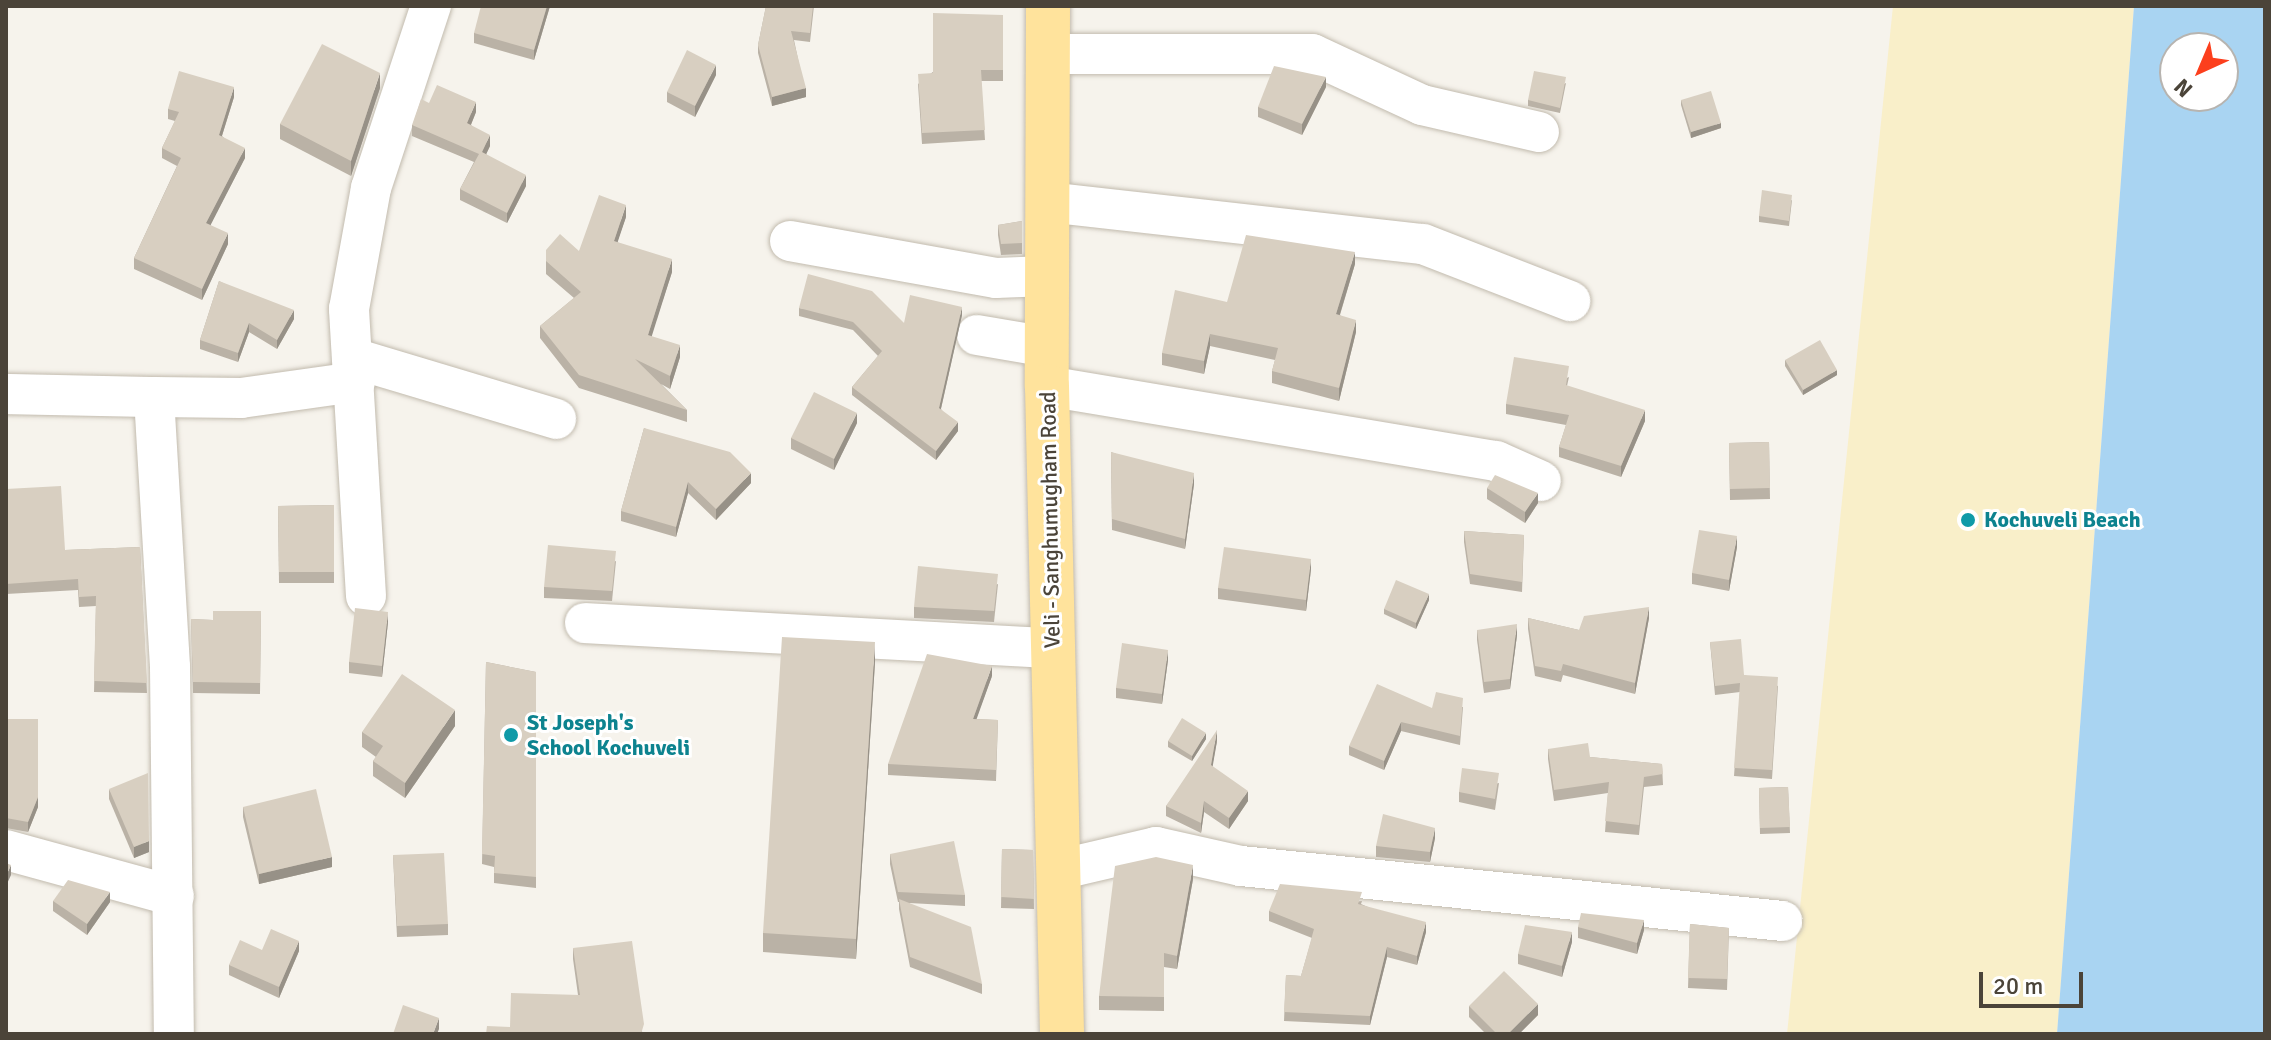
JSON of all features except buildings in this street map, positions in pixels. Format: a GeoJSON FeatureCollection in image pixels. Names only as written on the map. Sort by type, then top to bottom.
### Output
{"type":"FeatureCollection","features":[{"type":"Feature","properties":{"kind":"main road","name":"Veli - Sanghumugham Road"},"geometry":{"type":"LineString","coordinates":[[1048,6],[1047,366],[1062,1034]]}},
{"type":"Feature","properties":{"kind":"street"},"geometry":{"type":"LineString","coordinates":[[366,596],[349,309],[371,188],[431,6]]}},
{"type":"Feature","properties":{"kind":"street"},"geometry":{"type":"LineString","coordinates":[[1048,54],[1312,54],[1422,105],[1539,132]]}},
{"type":"Feature","properties":{"kind":"street"},"geometry":{"type":"LineString","coordinates":[[1048,202],[1423,244],[1570,301]]}},
{"type":"Feature","properties":{"kind":"street"},"geometry":{"type":"LineString","coordinates":[[790,241],[996,278],[1047,276]]}},
{"type":"Feature","properties":{"kind":"street"},"geometry":{"type":"LineString","coordinates":[[977,335],[1047,366],[1496,461],[1541,481]]}},
{"type":"Feature","properties":{"kind":"street"},"geometry":{"type":"LineString","coordinates":[[6,394],[241,398],[354,370],[556,419]]}},
{"type":"Feature","properties":{"kind":"street"},"geometry":{"type":"LineString","coordinates":[[154,397],[174,896],[174,1034]]}},
{"type":"Feature","properties":{"kind":"street"},"geometry":{"type":"LineString","coordinates":[[585,623],[1052,648]]}},
{"type":"Feature","properties":{"kind":"street"},"geometry":{"type":"LineString","coordinates":[[1058,870],[1156,847],[1241,866],[1782,921]]}},
{"type":"Feature","properties":{"kind":"street"},"geometry":{"type":"LineString","coordinates":[[6,850],[174,896]]}},
{"type":"Feature","properties":{"kind":"sand","name":"Kochuveli Beach"},"geometry":{"type":"Polygon","coordinates":[[[1893,6],[2134,6],[2057,1034],[1787,1034],[1893,6]]]}},
{"type":"Feature","properties":{"kind":"water"},"geometry":{"type":"Polygon","coordinates":[[[2134,6],[2265,6],[2265,1034],[2057,1034],[2134,6]]]}},
{"type":"Feature","properties":{"kind":"place","name":"Kochuveli Beach"},"geometry":{"type":"Point","coordinates":[1968,520]}},
{"type":"Feature","properties":{"kind":"place","name":"St Joseph's School Kochuveli"},"geometry":{"type":"Point","coordinates":[511,735]}}]}
